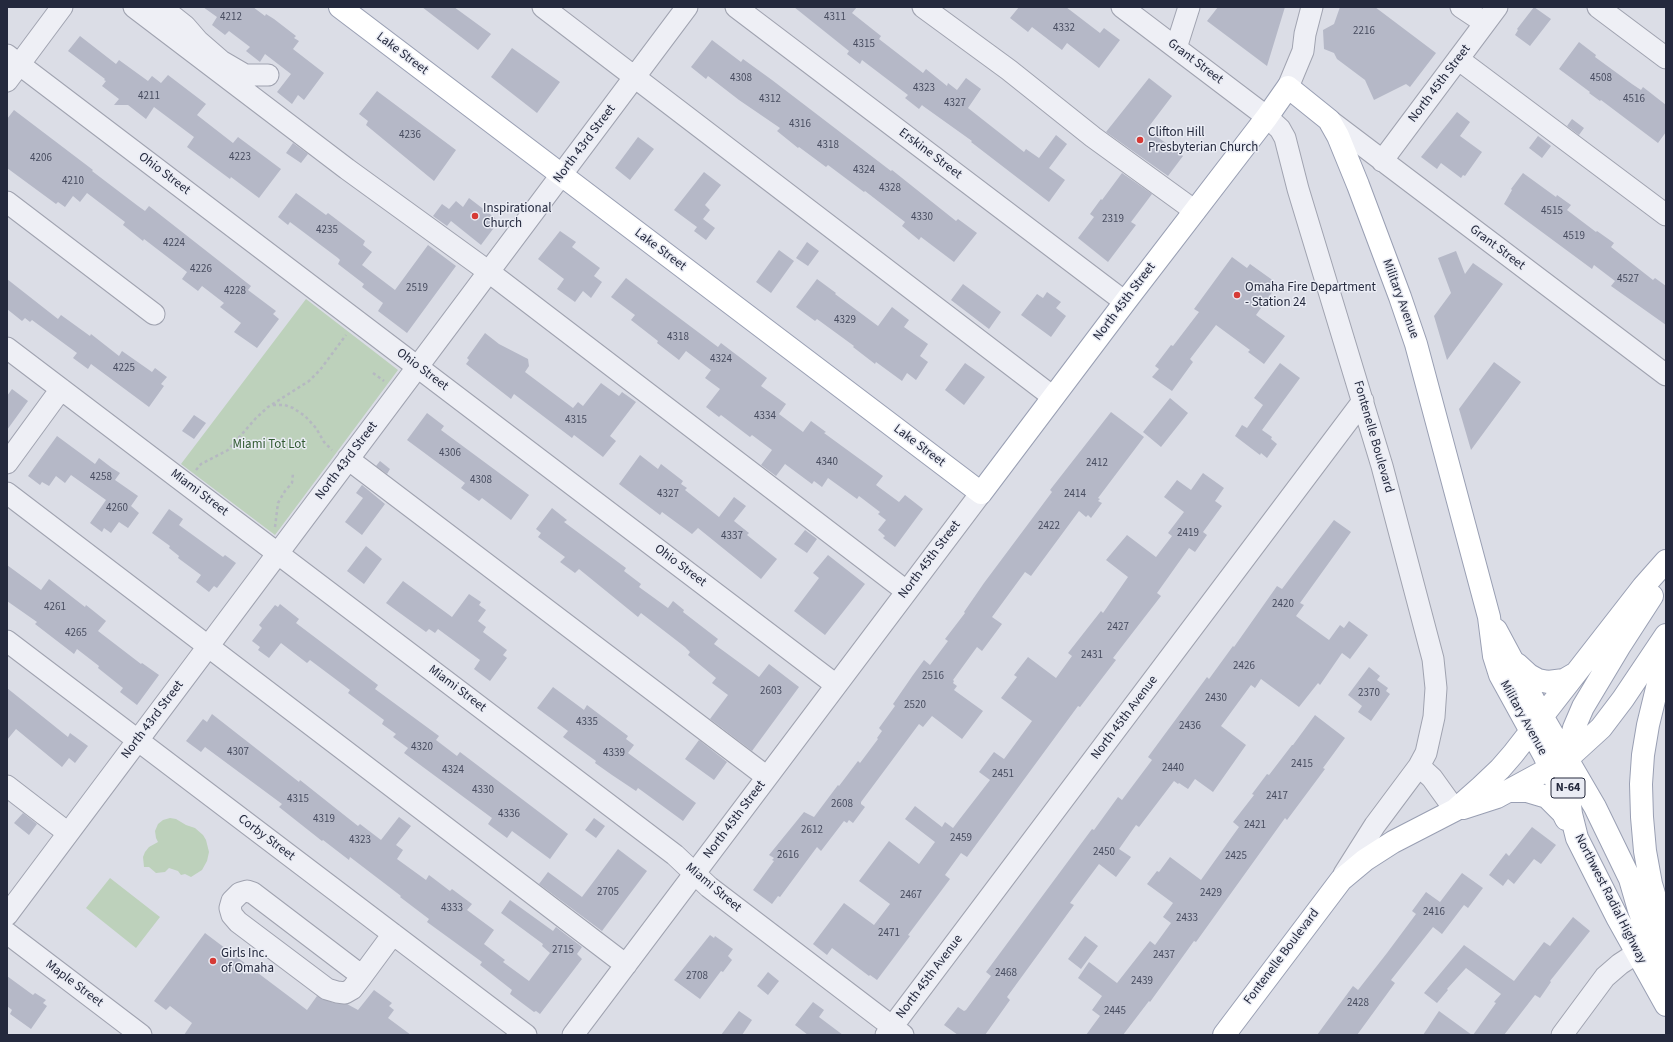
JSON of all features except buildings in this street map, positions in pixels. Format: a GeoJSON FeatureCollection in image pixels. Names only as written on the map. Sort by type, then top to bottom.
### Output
{"type":"FeatureCollection","features":[{"type":"Feature","properties":{"kind":"main road","name":"Lake Street"},"geometry":{"type":"LineString","coordinates":[[340,7],[981,493]]}},
{"type":"Feature","properties":{"kind":"main road","name":"North 45th Street"},"geometry":{"type":"LineString","coordinates":[[981,493],[1194,211],[1267,118],[1288,88]]}},
{"type":"Feature","properties":{"kind":"main road","name":"Military Avenue"},"geometry":{"type":"LineString","coordinates":[[1288,88],[1329,120],[1338,136],[1400,297],[1416,344],[1489,617],[1494,656],[1500,675],[1536,724],[1559,764],[1595,807],[1630,879],[1639,910],[1650,938],[1666,970]]}},
{"type":"Feature","properties":{"kind":"main road"},"geometry":{"type":"LineString","coordinates":[[1454,810],[1500,769],[1643,587],[1666,561]]}},
{"type":"Feature","properties":{"kind":"main road","name":"Northwest Radial Highway"},"geometry":{"type":"LineString","coordinates":[[1666,574],[1619,647],[1583,707],[1559,764],[1567,779],[1571,814],[1577,838],[1636,953],[1666,1005]]}},
{"type":"Feature","properties":{"kind":"main road","name":"Military Avenue"},"geometry":{"type":"LineString","coordinates":[[1489,617],[1512,660],[1536,724]]}},
{"type":"Feature","properties":{"kind":"main road"},"geometry":{"type":"LineString","coordinates":[[1454,810],[1478,804],[1508,791],[1559,764],[1601,728],[1623,699],[1666,635]]}},
{"type":"Feature","properties":{"kind":"main road"},"geometry":{"type":"LineString","coordinates":[[1512,660],[1529,675],[1538,680],[1556,682],[1564,680],[1576,673]]}},
{"type":"Feature","properties":{"kind":"main road"},"geometry":{"type":"LineString","coordinates":[[1666,663],[1662,691],[1648,725],[1643,755],[1641,784],[1642,817],[1651,884],[1666,934]]}},
{"type":"Feature","properties":{"kind":"main road"},"geometry":{"type":"LineString","coordinates":[[1508,791],[1527,791],[1546,798],[1563,813],[1577,838]]}},
{"type":"Feature","properties":{"kind":"main road","name":"Fontenelle Boulevard"},"geometry":{"type":"LineString","coordinates":[[1224,1035],[1341,880],[1365,860],[1393,842],[1454,810]]}},
{"type":"Feature","properties":{"kind":"street"},"geometry":{"type":"LineString","coordinates":[[7,81],[13,60],[62,7]]}},
{"type":"Feature","properties":{"kind":"street"},"geometry":{"type":"LineString","coordinates":[[134,7],[347,169],[489,272],[906,591]]}},
{"type":"Feature","properties":{"kind":"street"},"geometry":{"type":"LineString","coordinates":[[161,7],[185,26],[198,41],[221,60],[245,75],[268,75]]}},
{"type":"Feature","properties":{"kind":"street"},"geometry":{"type":"LineString","coordinates":[[543,7],[1053,397]]}},
{"type":"Feature","properties":{"kind":"street","name":"North 43rd Street"},"geometry":{"type":"LineString","coordinates":[[7,915],[278,553],[342,456],[418,367],[687,7]]}},
{"type":"Feature","properties":{"kind":"street","name":"Erskine Street"},"geometry":{"type":"LineString","coordinates":[[736,7],[1125,302]]}},
{"type":"Feature","properties":{"kind":"street"},"geometry":{"type":"LineString","coordinates":[[922,7],[1009,70],[1093,137],[1194,211]]}},
{"type":"Feature","properties":{"kind":"street","name":"Grant Street"},"geometry":{"type":"LineString","coordinates":[[1122,7],[1267,118]]}},
{"type":"Feature","properties":{"kind":"street"},"geometry":{"type":"LineString","coordinates":[[1176,48],[1189,7]]}},
{"type":"Feature","properties":{"kind":"street"},"geometry":{"type":"LineString","coordinates":[[1288,88],[1302,51],[1312,7]]}},
{"type":"Feature","properties":{"kind":"street"},"geometry":{"type":"LineString","coordinates":[[1461,7],[1491,15]]}},
{"type":"Feature","properties":{"kind":"street"},"geometry":{"type":"LineString","coordinates":[[1598,7],[1666,58]]}},
{"type":"Feature","properties":{"kind":"street","name":"North 45th Street"},"geometry":{"type":"LineString","coordinates":[[1382,161],[1491,15]]}},
{"type":"Feature","properties":{"kind":"street"},"geometry":{"type":"LineString","coordinates":[[1458,59],[1666,215]]}},
{"type":"Feature","properties":{"kind":"street","name":"Ohio Street"},"geometry":{"type":"LineString","coordinates":[[13,60],[836,685]]}},
{"type":"Feature","properties":{"kind":"street","name":"Fontenelle Boulevard"},"geometry":{"type":"LineString","coordinates":[[1267,118],[1280,129],[1285,138],[1298,189],[1363,401],[1382,466],[1433,659],[1436,688],[1434,717],[1428,745],[1419,766],[1375,825],[1341,880]]}},
{"type":"Feature","properties":{"kind":"street","name":"Grant Street"},"geometry":{"type":"LineString","coordinates":[[1329,120],[1666,376]]}},
{"type":"Feature","properties":{"kind":"street"},"geometry":{"type":"LineString","coordinates":[[7,202],[154,314]]}},
{"type":"Feature","properties":{"kind":"street","name":"Miami Street"},"geometry":{"type":"LineString","coordinates":[[7,348],[675,855],[708,887],[894,1032]]}},
{"type":"Feature","properties":{"kind":"street"},"geometry":{"type":"LineString","coordinates":[[7,463],[62,389]]}},
{"type":"Feature","properties":{"kind":"street","name":"North 45th Avenue"},"geometry":{"type":"LineString","coordinates":[[894,1032],[1363,401]]}},
{"type":"Feature","properties":{"kind":"street"},"geometry":{"type":"LineString","coordinates":[[342,456],[767,777]]}},
{"type":"Feature","properties":{"kind":"street"},"geometry":{"type":"LineString","coordinates":[[7,493],[626,964]]}},
{"type":"Feature","properties":{"kind":"street","name":"North 45th Street"},"geometry":{"type":"LineString","coordinates":[[574,1035],[981,493]]}},
{"type":"Feature","properties":{"kind":"street","name":"Corby Street"},"geometry":{"type":"LineString","coordinates":[[7,640],[526,1035]]}},
{"type":"Feature","properties":{"kind":"street"},"geometry":{"type":"LineString","coordinates":[[1419,766],[1432,778],[1454,810]]}},
{"type":"Feature","properties":{"kind":"street"},"geometry":{"type":"LineString","coordinates":[[7,786],[68,833]]}},
{"type":"Feature","properties":{"kind":"street"},"geometry":{"type":"LineString","coordinates":[[362,976],[253,893],[247,891],[240,892],[232,901],[230,908],[232,915],[238,922],[327,989],[336,992],[345,993],[352,989],[362,976],[393,934]]}},
{"type":"Feature","properties":{"kind":"street","name":"Maple Street"},"geometry":{"type":"LineString","coordinates":[[7,933],[141,1035]]}},
{"type":"Feature","properties":{"kind":"street"},"geometry":{"type":"LineString","coordinates":[[1562,1035],[1605,977],[1636,953]]}},
{"type":"Feature","properties":{"kind":"path"},"geometry":{"type":"LineString","coordinates":[[193,473],[201,464],[228,450],[256,418],[272,405],[309,380],[320,370],[348,333]]}},
{"type":"Feature","properties":{"kind":"path"},"geometry":{"type":"LineString","coordinates":[[373,373],[387,384]]}},
{"type":"Feature","properties":{"kind":"path"},"geometry":{"type":"LineString","coordinates":[[272,405],[285,405],[293,408],[305,416],[316,428],[324,442],[342,456]]}},
{"type":"Feature","properties":{"kind":"path"},"geometry":{"type":"LineString","coordinates":[[275,530],[278,504],[285,491],[292,483],[293,474]]}},
{"type":"Feature","properties":{"kind":"green space","name":"Miami Tot Lot"},"geometry":{"type":"Polygon","coordinates":[[[306,299],[398,370],[275,535],[181,464],[306,299]]]}},
{"type":"Feature","properties":{"kind":"green space"},"geometry":{"type":"Polygon","coordinates":[[[170,818],[176,819],[195,828],[206,840],[209,852],[207,861],[202,870],[191,877],[185,874],[181,875],[178,871],[169,868],[165,872],[156,873],[149,867],[144,867],[143,857],[145,852],[149,847],[158,842],[155,831],[158,824],[163,820],[170,818]]]}},
{"type":"Feature","properties":{"kind":"green space"},"geometry":{"type":"Polygon","coordinates":[[[110,878],[160,917],[136,948],[86,908],[110,878]]]}},
{"type":"Feature","properties":{"kind":"place","name":"Clifton Hill Presbyterian Church"},"geometry":{"type":"Point","coordinates":[1140,140]}},
{"type":"Feature","properties":{"kind":"place","name":"Inspirational Church"},"geometry":{"type":"Point","coordinates":[475,216]}},
{"type":"Feature","properties":{"kind":"place","name":"Omaha Fire Department - Station 24"},"geometry":{"type":"Point","coordinates":[1237,295]}},
{"type":"Feature","properties":{"kind":"place","name":"Girls Inc. of Omaha"},"geometry":{"type":"Point","coordinates":[213,961]}}]}
